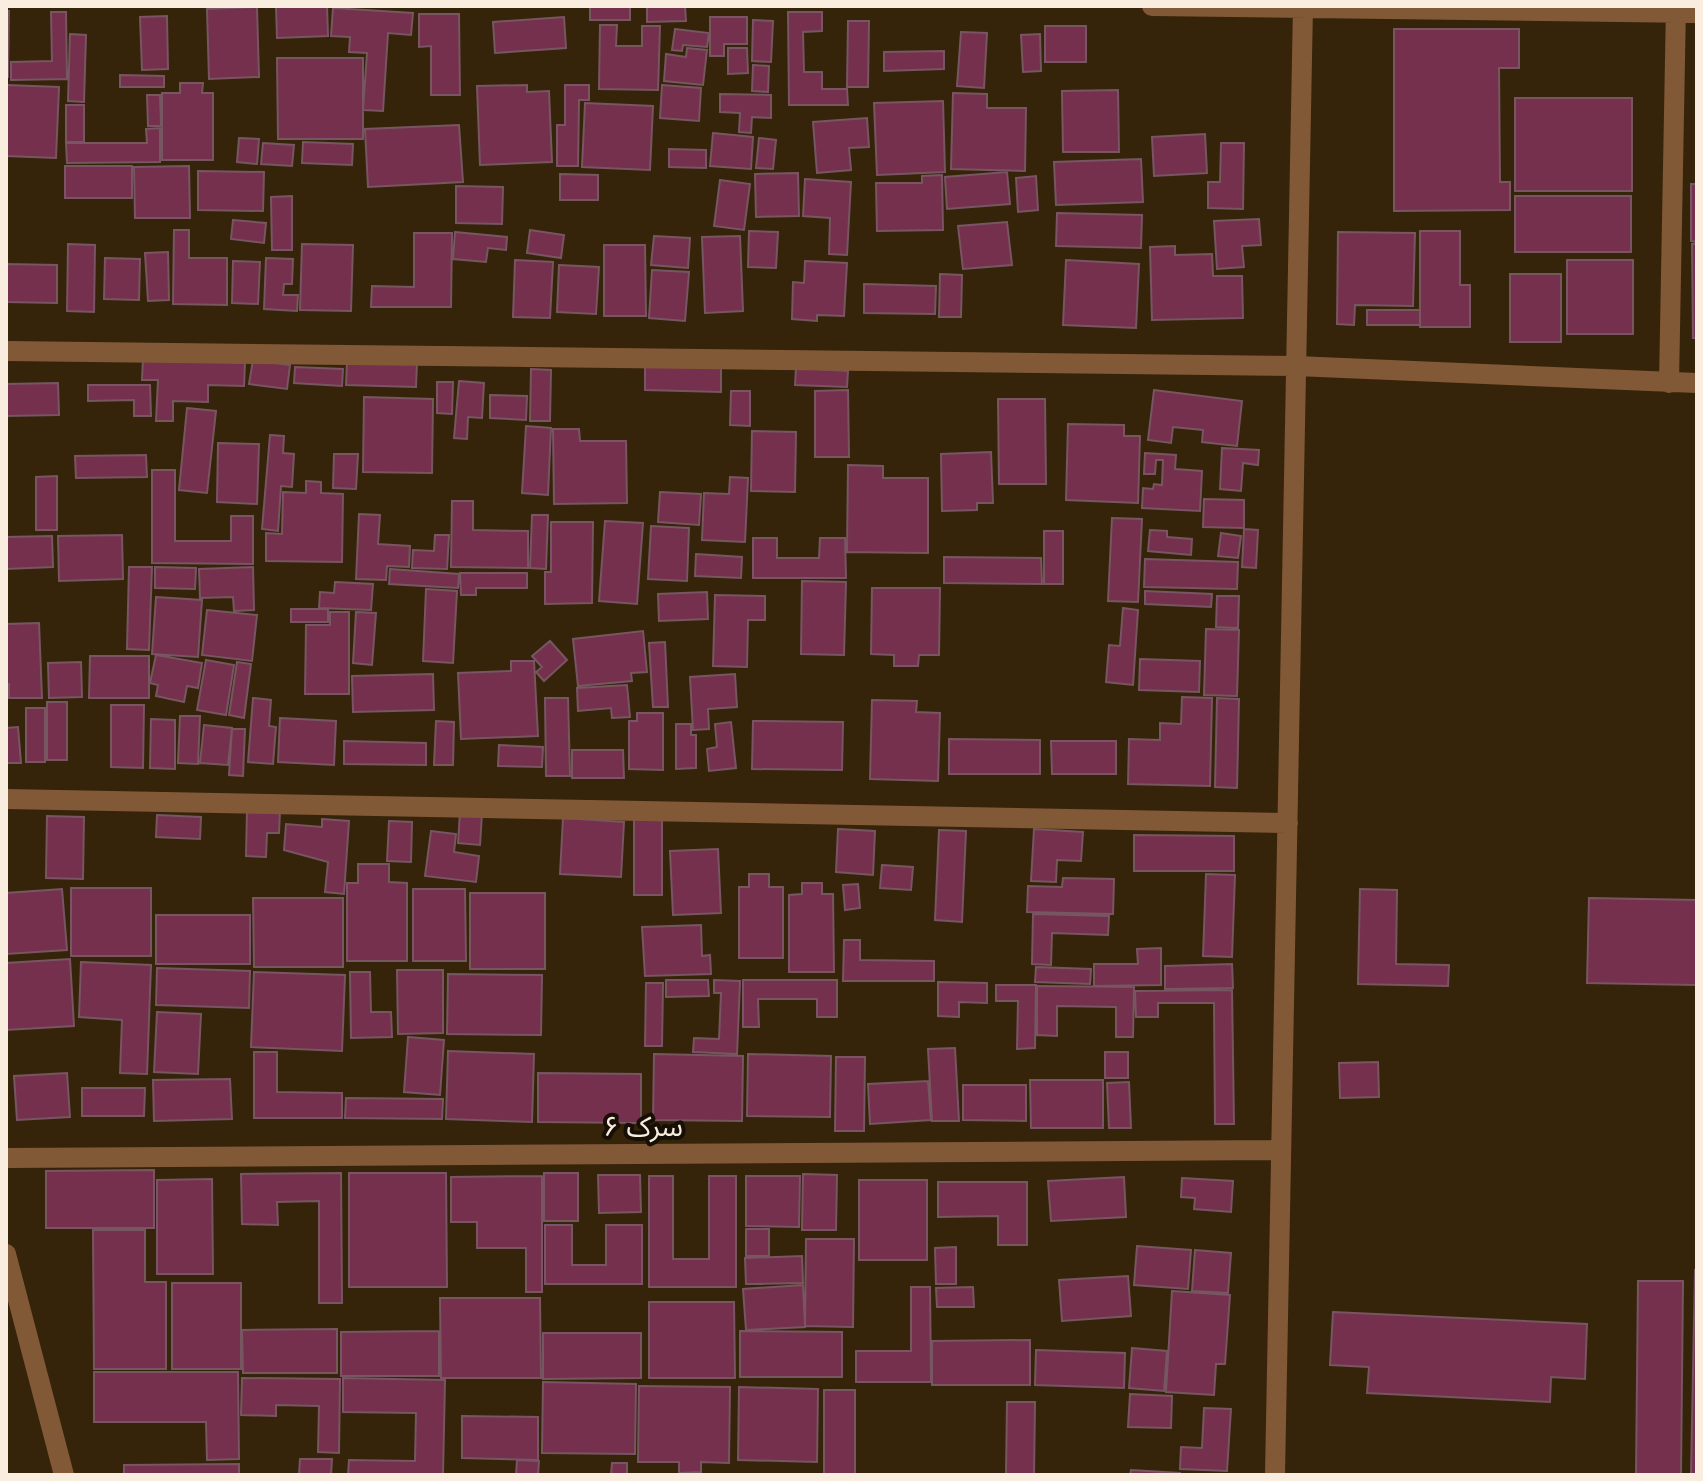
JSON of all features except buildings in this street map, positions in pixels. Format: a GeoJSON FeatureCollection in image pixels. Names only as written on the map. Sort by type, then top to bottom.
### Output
{"type":"FeatureCollection","features":[{"type":"Feature","properties":{"kind":"street"},"geometry":{"type":"LineString","coordinates":[[1152,6],[1676,10],[1697,13]]}},
{"type":"Feature","properties":{"kind":"street"},"geometry":{"type":"LineString","coordinates":[[1275,1475],[1303,7]]}},
{"type":"Feature","properties":{"kind":"street"},"geometry":{"type":"LineString","coordinates":[[1669,383],[1676,10]]}},
{"type":"Feature","properties":{"kind":"street"},"geometry":{"type":"LineString","coordinates":[[6,351],[1296,366],[1697,383]]}},
{"type":"Feature","properties":{"kind":"street"},"geometry":{"type":"LineString","coordinates":[[6,799],[1288,823]]}},
{"type":"Feature","properties":{"kind":"street","name":"سرک ۶"},"geometry":{"type":"LineString","coordinates":[[6,1158],[1280,1150]]}},
{"type":"Feature","properties":{"kind":"street"},"geometry":{"type":"LineString","coordinates":[[6,1254],[64,1475]]}}]}
